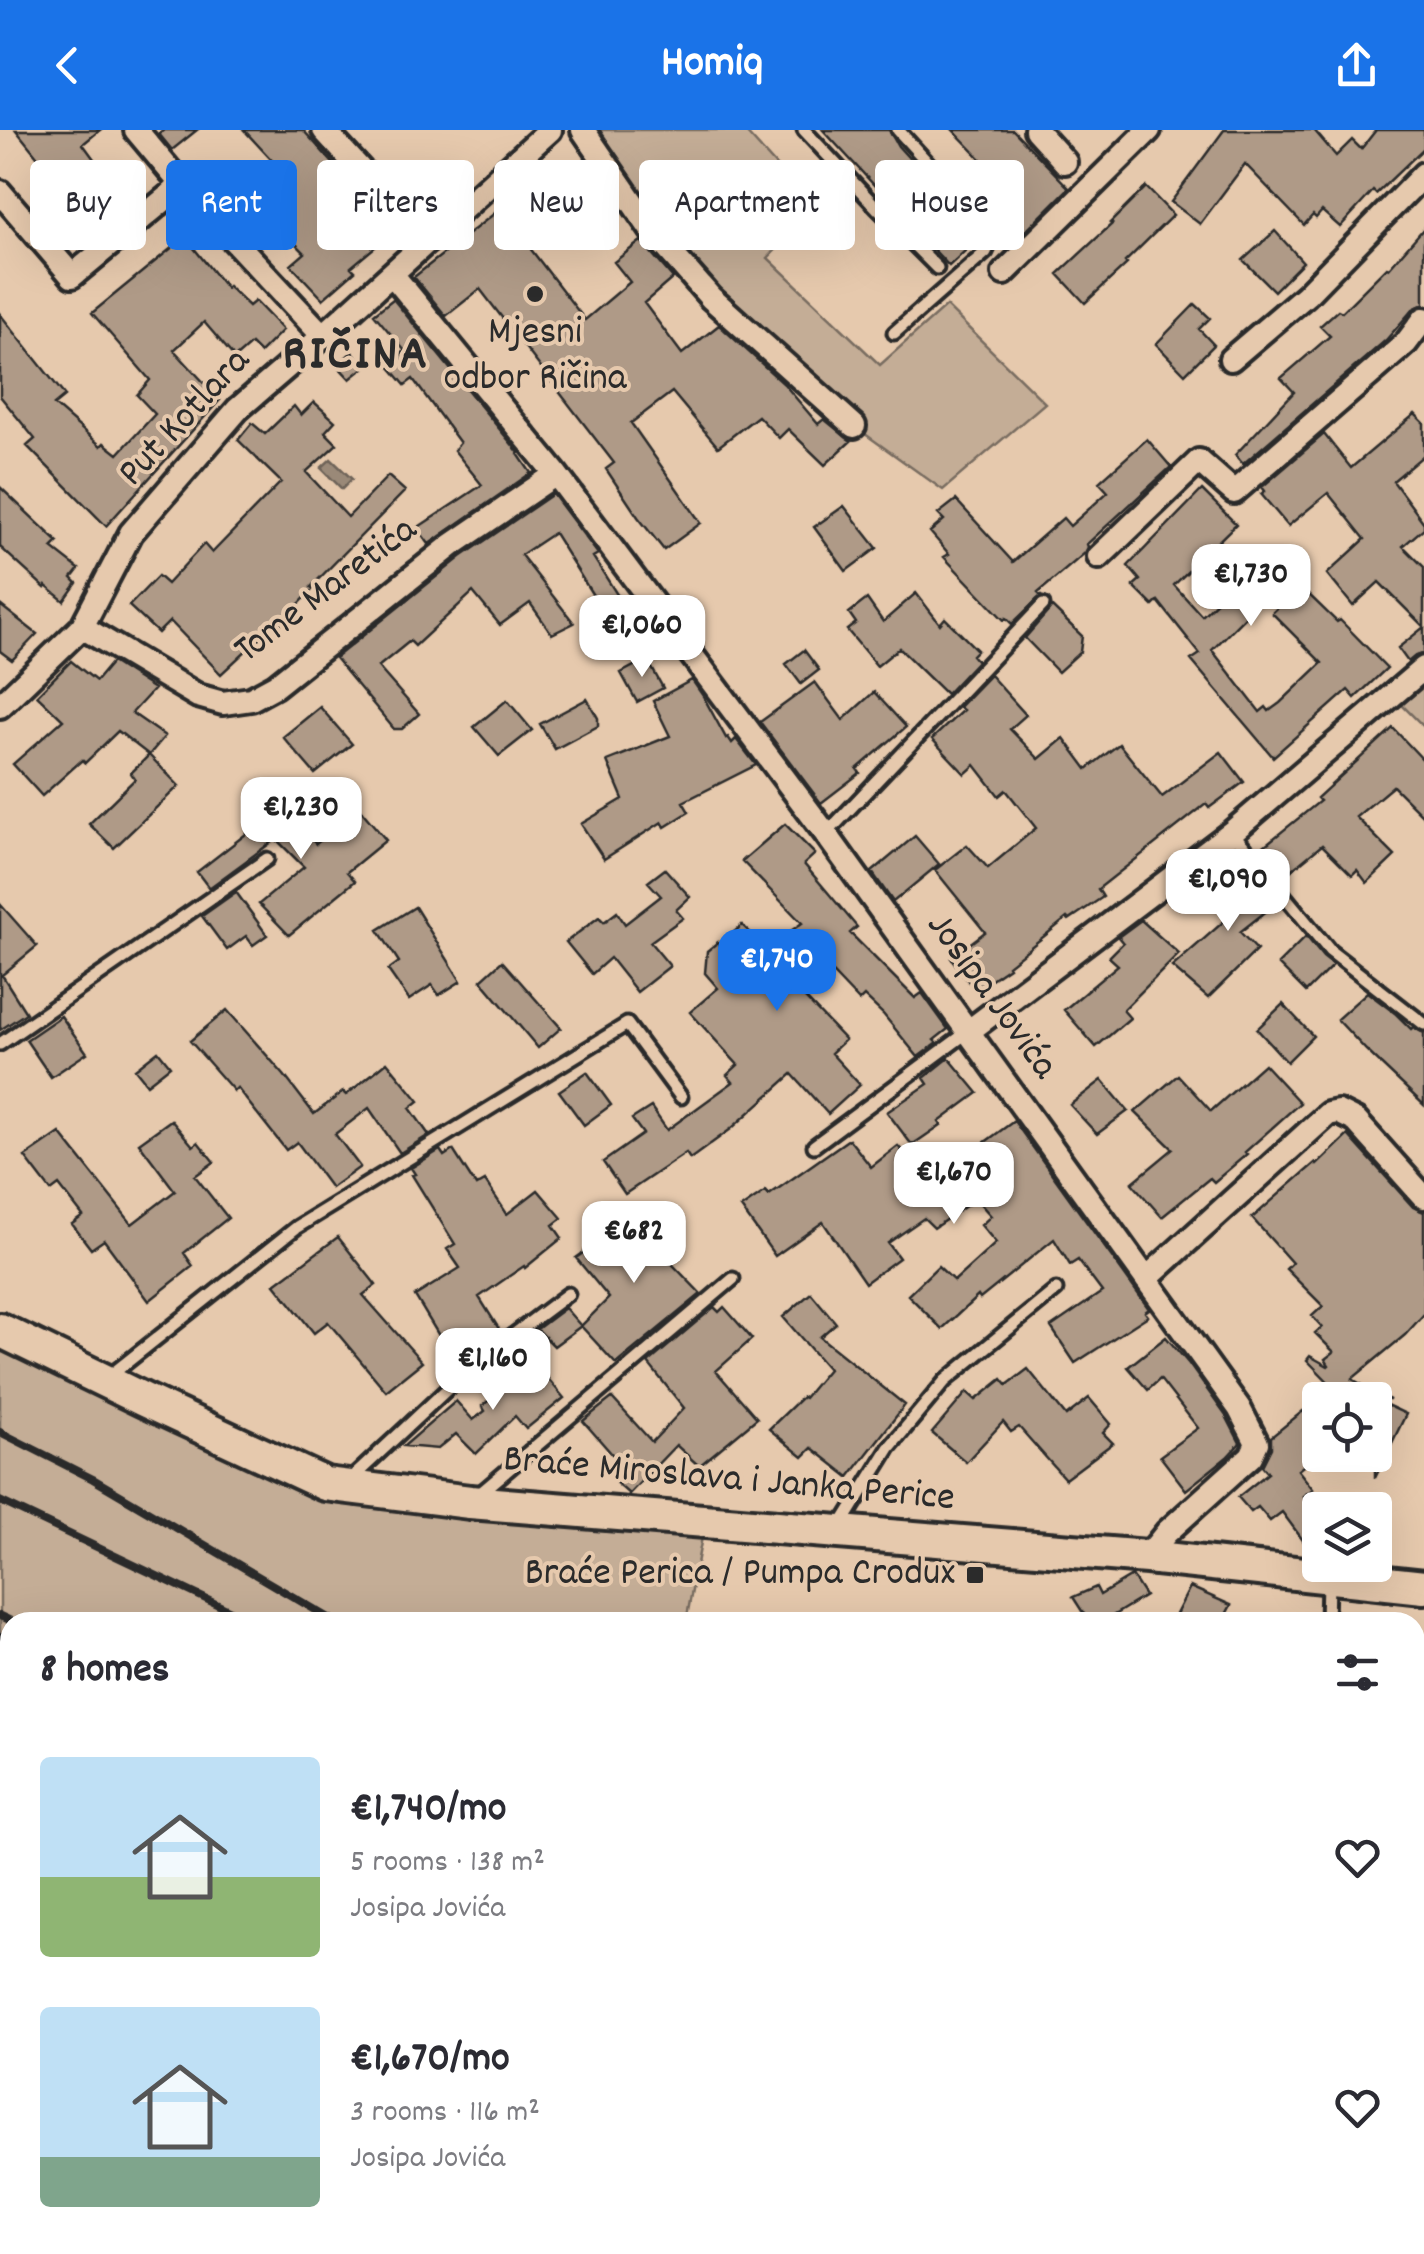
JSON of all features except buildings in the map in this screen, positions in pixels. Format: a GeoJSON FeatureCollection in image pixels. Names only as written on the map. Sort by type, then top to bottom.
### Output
{"type":"FeatureCollection","features":[{"type":"Feature","properties":{"kind":"main road","name":"Braće Miroslava i Janka Perice"},"geometry":{"type":"LineString","coordinates":[[0,1330],[326,1484],[470,1502],[1147,1557],[1302,1574]]}},
{"type":"Feature","properties":{"kind":"main road","name":"Braće Miroslava i Janka Perice"},"geometry":{"type":"LineString","coordinates":[[1376,1582],[1424,1587]]}},
{"type":"Feature","properties":{"kind":"street"},"geometry":{"type":"LineString","coordinates":[[136,130],[166,167]]}},
{"type":"Feature","properties":{"kind":"street"},"geometry":{"type":"LineString","coordinates":[[324,130],[352,160]]}},
{"type":"Feature","properties":{"kind":"street","name":"Put Kotlara"},"geometry":{"type":"LineString","coordinates":[[474,199],[550,130]]}},
{"type":"Feature","properties":{"kind":"street"},"geometry":{"type":"LineString","coordinates":[[582,130],[652,231],[711,298],[854,426]]}},
{"type":"Feature","properties":{"kind":"street"},"geometry":{"type":"LineString","coordinates":[[1036,130],[1064,162]]}},
{"type":"Feature","properties":{"kind":"street"},"geometry":{"type":"LineString","coordinates":[[1004,273],[1149,130]]}},
{"type":"Feature","properties":{"kind":"street"},"geometry":{"type":"LineString","coordinates":[[1231,359],[1306,295],[1424,174]]}},
{"type":"Feature","properties":{"kind":"street"},"geometry":{"type":"LineString","coordinates":[[0,192],[72,276],[166,199]]}},
{"type":"Feature","properties":{"kind":"street"},"geometry":{"type":"LineString","coordinates":[[242,250],[323,336]]}},
{"type":"Feature","properties":{"kind":"street","name":"Put Kotlara"},"geometry":{"type":"LineString","coordinates":[[0,706],[82,627],[131,533],[238,409],[418,250]]}},
{"type":"Feature","properties":{"kind":"street","name":"Josipa Jovića"},"geometry":{"type":"LineString","coordinates":[[392,274],[556,474],[826,834],[1238,1408],[1257,1443],[1251,1456],[1167,1532],[1147,1557]]}},
{"type":"Feature","properties":{"kind":"street"},"geometry":{"type":"LineString","coordinates":[[1099,557],[1199,461],[1234,492],[1406,344],[1424,319]]}},
{"type":"Feature","properties":{"kind":"street","name":"Tome Maretića"},"geometry":{"type":"LineString","coordinates":[[82,627],[198,696],[223,703],[252,699],[274,686],[452,545],[556,474]]}},
{"type":"Feature","properties":{"kind":"street"},"geometry":{"type":"LineString","coordinates":[[969,1031],[1232,832],[1424,668]]}},
{"type":"Feature","properties":{"kind":"street"},"geometry":{"type":"LineString","coordinates":[[1146,1279],[1328,1114],[1338,1112],[1356,1121],[1424,1197]]}},
{"type":"Feature","properties":{"kind":"lane"},"geometry":{"type":"LineString","coordinates":[[804,130],[937,268]]}},
{"type":"Feature","properties":{"kind":"lane"},"geometry":{"type":"LineString","coordinates":[[894,333],[986,252],[991,241],[988,229],[898,130]]}},
{"type":"Feature","properties":{"kind":"lane"},"geometry":{"type":"LineString","coordinates":[[826,834],[1043,605]]}},
{"type":"Feature","properties":{"kind":"lane"},"geometry":{"type":"LineString","coordinates":[[1232,832],[1330,952],[1424,1024]]}},
{"type":"Feature","properties":{"kind":"lane"},"geometry":{"type":"LineString","coordinates":[[0,1044],[267,858]]}},
{"type":"Feature","properties":{"kind":"lane"},"geometry":{"type":"LineString","coordinates":[[104,1381],[296,1227],[627,1024],[681,1097]]}},
{"type":"Feature","properties":{"kind":"lane"},"geometry":{"type":"LineString","coordinates":[[814,1146],[969,1031]]}},
{"type":"Feature","properties":{"kind":"lane"},"geometry":{"type":"LineString","coordinates":[[470,1502],[733,1279]]}},
{"type":"Feature","properties":{"kind":"lane"},"geometry":{"type":"LineString","coordinates":[[836,1532],[889,1448],[945,1381],[1056,1290]]}},
{"type":"Feature","properties":{"kind":"lane"},"geometry":{"type":"LineString","coordinates":[[343,1486],[473,1364],[568,1294]]}},
{"type":"Feature","properties":{"kind":"lane"},"geometry":{"type":"LineString","coordinates":[[1327,1612],[1328,1582]]}},
{"type":"Feature","properties":{"kind":"shaded area"},"geometry":{"type":"Polygon","coordinates":[[[583,130],[744,130],[771,160],[639,160],[639,204],[619,177],[619,160],[606,160],[583,130]]]}},
{"type":"Feature","properties":{"kind":"shaded area"},"geometry":{"type":"Polygon","coordinates":[[[674,250],[776,250],[768,258],[880,365],[946,306],[1045,403],[943,490],[854,426],[711,298],[674,250]]]}},
{"type":"Feature","properties":{"kind":"shaded area"},"geometry":{"type":"Polygon","coordinates":[[[331,459],[352,479],[342,489],[321,468],[331,459]]]}},
{"type":"Feature","properties":{"kind":"shaded area"},"geometry":{"type":"Polygon","coordinates":[[[1424,668],[1424,727],[1392,695],[1424,668]]]}},
{"type":"Feature","properties":{"kind":"shaded area"},"geometry":{"type":"Polygon","coordinates":[[[0,1330],[325,1484],[705,1521],[688,1612],[0,1612],[0,1330]]]}},
{"type":"Feature","properties":{"kind":"railway"},"geometry":{"type":"LineString","coordinates":[[0,1432],[93,1479],[319,1612]]}},
{"type":"Feature","properties":{"kind":"railway"},"geometry":{"type":"LineString","coordinates":[[0,1501],[233,1612]]}},
{"type":"Feature","properties":{"kind":"place","name":"Mjesni odbor Ričina"},"geometry":{"type":"Point","coordinates":[535,294]}},
{"type":"Feature","properties":{"kind":"place","name":"Braće Perica / Pumpa Crodux"},"geometry":{"type":"Point","coordinates":[975,1575]}},
{"type":"Feature","properties":{"kind":"district","name":"RIČINA"},"geometry":{"type":"Point","coordinates":[356,357]}}]}
